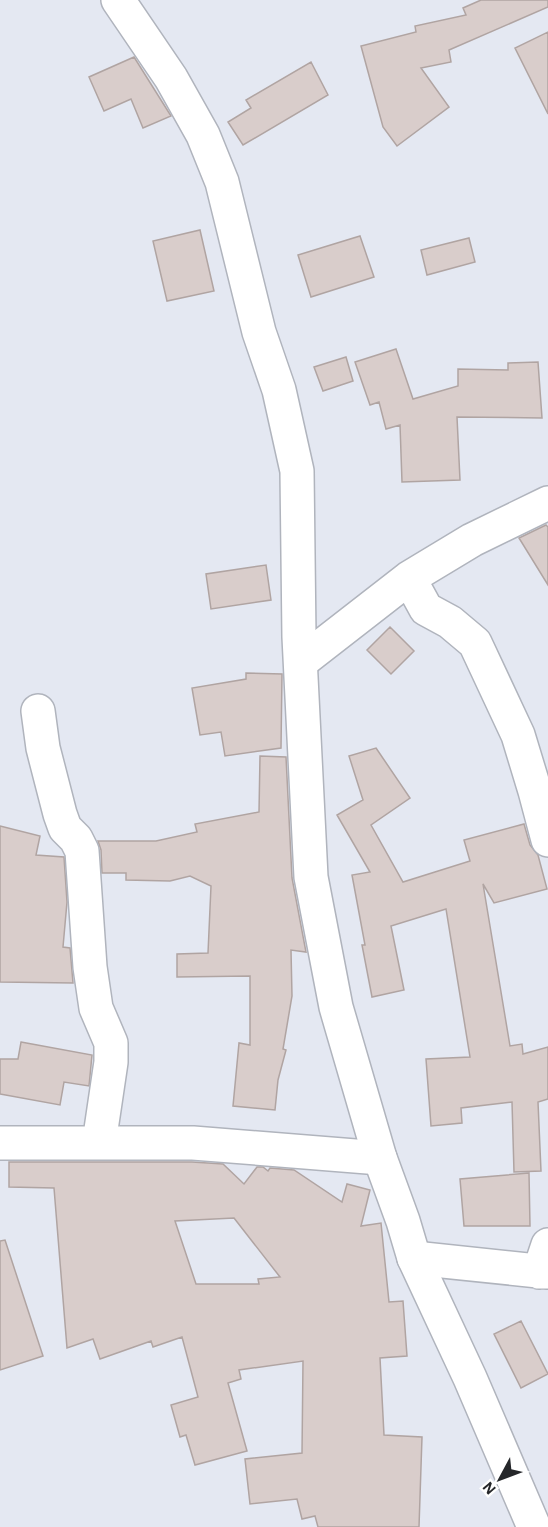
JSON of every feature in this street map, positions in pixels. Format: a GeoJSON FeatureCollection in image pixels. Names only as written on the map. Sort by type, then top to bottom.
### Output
{"type":"FeatureCollection","features":[{"type":"Feature","properties":{"kind":"street"},"geometry":{"type":"LineString","coordinates":[[118,0],[171,78],[202,135],[222,182],[259,332],[279,390],[297,471],[299,637],[311,878],[336,1007],[380,1158],[414,1258],[470,1378],[534,1527]]}},
{"type":"Feature","properties":{"kind":"street"},"geometry":{"type":"LineString","coordinates":[[301,662],[409,578],[472,540],[548,502]]}},
{"type":"Feature","properties":{"kind":"street"},"geometry":{"type":"LineString","coordinates":[[409,578],[426,609],[450,622],[475,643],[518,735],[536,791],[548,840]]}},
{"type":"Feature","properties":{"kind":"street"},"geometry":{"type":"LineString","coordinates":[[38,711],[43,748],[60,814],[65,828],[76,839],[82,852],[90,967],[96,1008],[111,1043],[111,1062],[99,1143]]}},
{"type":"Feature","properties":{"kind":"street"},"geometry":{"type":"LineString","coordinates":[[0,1143],[193,1143],[380,1158]]}},
{"type":"Feature","properties":{"kind":"street"},"geometry":{"type":"LineString","coordinates":[[414,1258],[545,1263]]}},
{"type":"Feature","properties":{"kind":"building"},"geometry":{"type":"Polygon","coordinates":[[[481,0],[548,0],[548,7],[449,50],[451,62],[421,68],[449,107],[397,146],[383,127],[361,46],[416,32],[415,26],[466,15],[463,8],[481,0]]]}},
{"type":"Feature","properties":{"kind":"building"},"geometry":{"type":"Polygon","coordinates":[[[548,32],[548,114],[515,48],[548,32]]]}},
{"type":"Feature","properties":{"kind":"building"},"geometry":{"type":"Polygon","coordinates":[[[134,57],[171,116],[143,128],[131,99],[104,111],[89,77],[134,57]]]}},
{"type":"Feature","properties":{"kind":"building"},"geometry":{"type":"Polygon","coordinates":[[[311,62],[328,95],[243,145],[228,122],[251,108],[246,100],[311,62]]]}},
{"type":"Feature","properties":{"kind":"building"},"geometry":{"type":"Polygon","coordinates":[[[200,230],[214,291],[167,301],[153,241],[200,230]]]}},
{"type":"Feature","properties":{"kind":"building"},"geometry":{"type":"Polygon","coordinates":[[[360,236],[374,277],[311,297],[298,255],[360,236]]]}},
{"type":"Feature","properties":{"kind":"building"},"geometry":{"type":"Polygon","coordinates":[[[469,238],[475,262],[427,275],[421,250],[469,238]]]}},
{"type":"Feature","properties":{"kind":"building"},"geometry":{"type":"Polygon","coordinates":[[[396,349],[413,399],[458,386],[458,369],[508,370],[508,363],[538,362],[542,418],[457,417],[460,480],[402,482],[400,425],[386,429],[379,402],[370,405],[355,362],[396,349]]]}},
{"type":"Feature","properties":{"kind":"building"},"geometry":{"type":"Polygon","coordinates":[[[346,357],[353,381],[323,391],[314,367],[346,357]]]}},
{"type":"Feature","properties":{"kind":"building"},"geometry":{"type":"Polygon","coordinates":[[[546,525],[548,527],[548,585],[519,538],[546,525]]]}},
{"type":"Feature","properties":{"kind":"building"},"geometry":{"type":"Polygon","coordinates":[[[266,565],[271,600],[211,609],[206,574],[266,565]]]}},
{"type":"Feature","properties":{"kind":"building"},"geometry":{"type":"Polygon","coordinates":[[[390,627],[414,651],[391,674],[367,650],[390,627]]]}},
{"type":"Feature","properties":{"kind":"building"},"geometry":{"type":"Polygon","coordinates":[[[246,673],[282,674],[281,748],[225,756],[221,732],[200,735],[192,688],[246,679],[246,673]]]}},
{"type":"Feature","properties":{"kind":"building"},"geometry":{"type":"Polygon","coordinates":[[[376,748],[410,798],[371,825],[403,882],[470,861],[464,840],[524,824],[530,845],[538,855],[547,889],[494,903],[483,884],[510,1046],[522,1044],[523,1054],[548,1047],[548,1099],[538,1102],[541,1171],[514,1172],[512,1102],[461,1108],[462,1123],[431,1126],[426,1059],[470,1057],[446,909],[391,926],[404,990],[372,997],[352,875],[370,872],[337,815],[363,800],[349,756],[376,748]]]}},
{"type":"Feature","properties":{"kind":"building"},"geometry":{"type":"Polygon","coordinates":[[[260,756],[286,757],[292,878],[306,952],[291,950],[292,996],[283,1049],[286,1050],[278,1080],[275,1110],[233,1106],[239,1043],[250,1045],[250,976],[177,977],[177,954],[208,953],[211,886],[190,876],[170,881],[126,880],[126,873],[102,873],[101,850],[98,841],[156,841],[197,832],[195,824],[259,812],[260,756]]]}},
{"type":"Feature","properties":{"kind":"building"},"geometry":{"type":"Polygon","coordinates":[[[0,826],[40,836],[36,855],[64,857],[67,902],[63,947],[70,948],[73,983],[0,982],[0,826]]]}},
{"type":"Feature","properties":{"kind":"building"},"geometry":{"type":"Polygon","coordinates":[[[21,1042],[92,1055],[89,1086],[64,1082],[60,1105],[0,1094],[0,1059],[18,1059],[21,1042]]]}},
{"type":"Feature","properties":{"kind":"building"},"geometry":{"type":"Polygon","coordinates":[[[9,1162],[192,1162],[223,1164],[244,1184],[257,1167],[263,1167],[268,1171],[270,1168],[294,1170],[342,1202],[347,1184],[370,1190],[361,1226],[381,1223],[389,1302],[403,1301],[407,1356],[380,1358],[384,1435],[422,1437],[419,1527],[318,1527],[315,1516],[302,1519],[297,1499],[250,1504],[245,1459],[302,1453],[303,1361],[239,1370],[241,1379],[228,1383],[247,1451],[195,1465],[186,1435],[180,1437],[171,1405],[198,1397],[182,1337],[153,1347],[151,1341],[100,1359],[93,1339],[67,1348],[54,1188],[9,1187],[9,1162]],[[234,1218],[175,1221],[196,1284],[259,1284],[258,1279],[280,1277],[234,1218]]]}},
{"type":"Feature","properties":{"kind":"building"},"geometry":{"type":"Polygon","coordinates":[[[529,1173],[530,1226],[464,1226],[460,1179],[529,1173]]]}},
{"type":"Feature","properties":{"kind":"building"},"geometry":{"type":"Polygon","coordinates":[[[5,1240],[43,1356],[0,1370],[0,1241],[5,1240]]]}},
{"type":"Feature","properties":{"kind":"building"},"geometry":{"type":"Polygon","coordinates":[[[521,1321],[548,1374],[521,1388],[494,1334],[521,1321]]]}}]}
